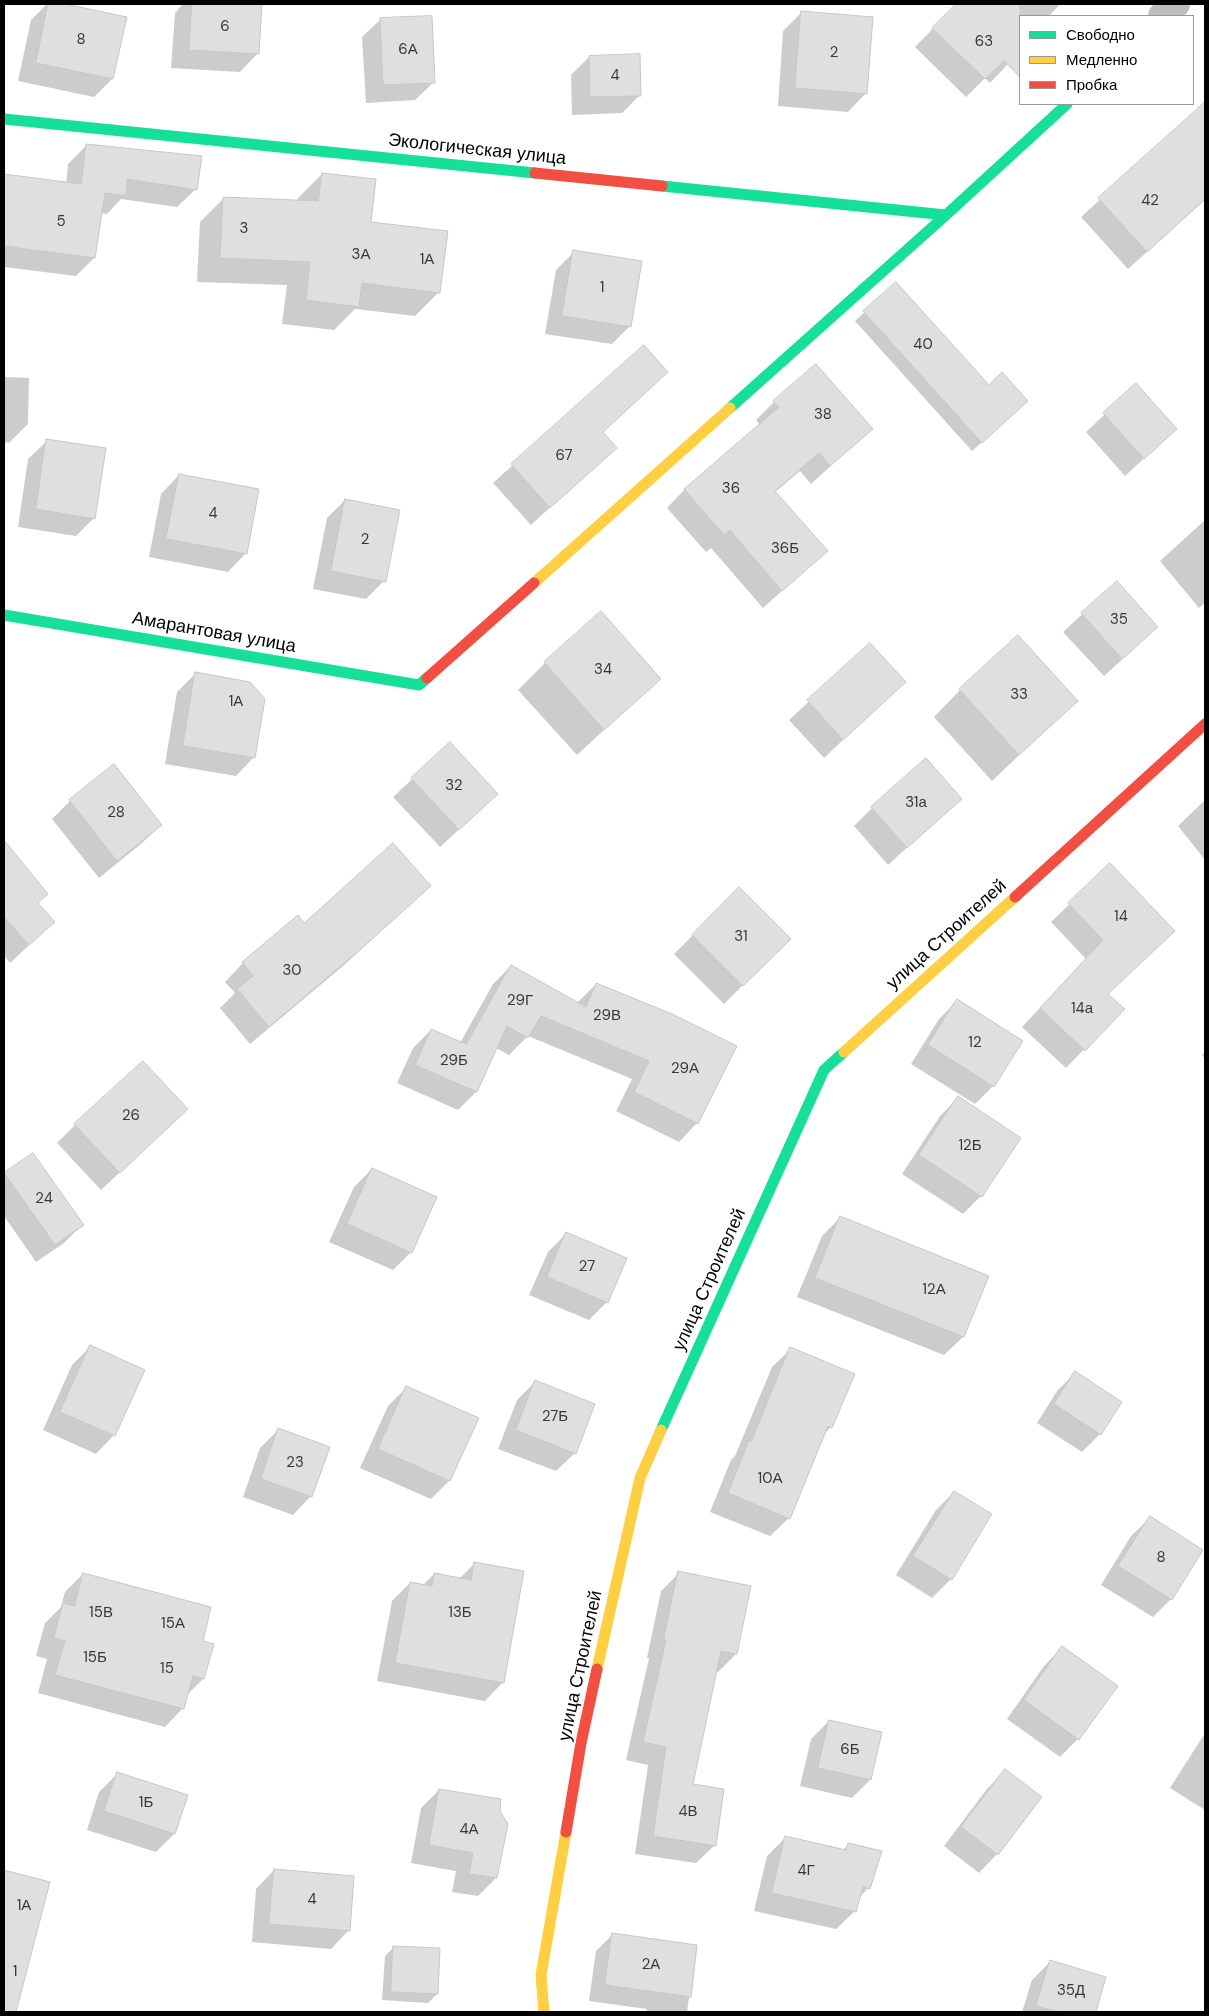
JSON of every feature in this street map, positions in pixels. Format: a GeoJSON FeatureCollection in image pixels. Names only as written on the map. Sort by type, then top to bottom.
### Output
{"type":"FeatureCollection","features":[{"type":"Feature","properties":{"kind":"street"},"geometry":{"type":"LineString","coordinates":[[1163,15],[1176,4]]}},
{"type":"Feature","properties":{"kind":"street"},"geometry":{"type":"LineString","coordinates":[[946,215],[1066,105]]}},
{"type":"Feature","properties":{"kind":"street","name":"Экологическая улица"},"geometry":{"type":"LineString","coordinates":[[4,119],[946,215]]}},
{"type":"Feature","properties":{"kind":"street","name":"Амарантовая улица"},"geometry":{"type":"LineString","coordinates":[[4,614],[419,685],[946,215]]}},
{"type":"Feature","properties":{"kind":"street","name":"улица Строителей"},"geometry":{"type":"LineString","coordinates":[[544,2012],[541,1975],[581,1743],[640,1478],[824,1070],[1205,724]]}},
{"type":"Feature","properties":{"kind":"building"},"geometry":{"type":"Polygon","coordinates":[[[48,4],[65,4],[127,17],[113,79],[36,63],[48,4]]]}},
{"type":"Feature","properties":{"kind":"building"},"geometry":{"type":"Polygon","coordinates":[[[192,4],[262,4],[259,54],[189,50],[192,4]]]}},
{"type":"Feature","properties":{"kind":"building"},"geometry":{"type":"Polygon","coordinates":[[[956,4],[1020,4],[1019,76],[1004,61],[985,79],[932,28],[956,4]]]}},
{"type":"Feature","properties":{"kind":"building"},"geometry":{"type":"Polygon","coordinates":[[[801,11],[873,17],[867,94],[795,88],[801,11]]]}},
{"type":"Feature","properties":{"kind":"building"},"geometry":{"type":"Polygon","coordinates":[[[432,16],[435,83],[383,85],[380,18],[432,16]]]}},
{"type":"Feature","properties":{"kind":"building"},"geometry":{"type":"Polygon","coordinates":[[[640,54],[641,96],[590,97],[589,56],[640,54]]]}},
{"type":"Feature","properties":{"kind":"building"},"geometry":{"type":"Polygon","coordinates":[[[1205,102],[1205,199],[1147,252],[1098,198],[1205,102]]]}},
{"type":"Feature","properties":{"kind":"building"},"geometry":{"type":"Polygon","coordinates":[[[86,144],[202,156],[197,190],[127,179],[126,196],[105,193],[95,258],[4,246],[4,174],[81,184],[86,144]]]}},
{"type":"Feature","properties":{"kind":"building"},"geometry":{"type":"Polygon","coordinates":[[[322,173],[376,179],[371,222],[448,231],[440,293],[362,283],[359,307],[306,300],[310,262],[220,258],[223,197],[318,201],[322,173]]]}},
{"type":"Feature","properties":{"kind":"building"},"geometry":{"type":"Polygon","coordinates":[[[573,250],[642,261],[631,327],[562,316],[573,250]]]}},
{"type":"Feature","properties":{"kind":"building"},"geometry":{"type":"Polygon","coordinates":[[[896,282],[989,385],[1002,372],[1028,401],[982,443],[863,311],[896,282]]]}},
{"type":"Feature","properties":{"kind":"building"},"geometry":{"type":"Polygon","coordinates":[[[644,345],[668,372],[603,432],[617,448],[550,508],[511,464],[644,345]]]}},
{"type":"Feature","properties":{"kind":"building"},"geometry":{"type":"Polygon","coordinates":[[[816,364],[873,429],[830,466],[819,453],[775,491],[828,551],[782,591],[730,530],[724,535],[684,489],[779,407],[773,401],[816,364]]]}},
{"type":"Feature","properties":{"kind":"building"},"geometry":{"type":"Polygon","coordinates":[[[1136,383],[1177,429],[1144,459],[1103,413],[1136,383]]]}},
{"type":"Feature","properties":{"kind":"building"},"geometry":{"type":"Polygon","coordinates":[[[46,439],[106,448],[95,519],[36,509],[46,439]]]}},
{"type":"Feature","properties":{"kind":"building"},"geometry":{"type":"Polygon","coordinates":[[[179,474],[259,489],[247,554],[166,539],[179,474]]]}},
{"type":"Feature","properties":{"kind":"building"},"geometry":{"type":"Polygon","coordinates":[[[345,499],[400,510],[386,582],[331,571],[345,499]]]}},
{"type":"Feature","properties":{"kind":"building"},"geometry":{"type":"Polygon","coordinates":[[[1117,581],[1158,627],[1122,659],[1081,613],[1117,581]]]}},
{"type":"Feature","properties":{"kind":"building"},"geometry":{"type":"Polygon","coordinates":[[[601,611],[661,679],[604,730],[544,662],[601,611]]]}},
{"type":"Feature","properties":{"kind":"building"},"geometry":{"type":"Polygon","coordinates":[[[1018,635],[1078,701],[1019,755],[959,689],[1018,635]]]}},
{"type":"Feature","properties":{"kind":"building"},"geometry":{"type":"Polygon","coordinates":[[[870,643],[906,682],[843,740],[807,700],[870,643]]]}},
{"type":"Feature","properties":{"kind":"building"},"geometry":{"type":"Polygon","coordinates":[[[195,672],[250,682],[265,699],[255,758],[183,746],[195,672]]]}},
{"type":"Feature","properties":{"kind":"building"},"geometry":{"type":"Polygon","coordinates":[[[450,742],[498,794],[459,830],[411,778],[450,742]]]}},
{"type":"Feature","properties":{"kind":"building"},"geometry":{"type":"Polygon","coordinates":[[[926,758],[962,799],[907,848],[871,807],[926,758]]]}},
{"type":"Feature","properties":{"kind":"building"},"geometry":{"type":"Polygon","coordinates":[[[114,764],[162,825],[117,861],[69,800],[114,764]]]}},
{"type":"Feature","properties":{"kind":"building"},"geometry":{"type":"Polygon","coordinates":[[[4,840],[48,894],[38,903],[55,922],[29,945],[4,917],[4,840]]]}},
{"type":"Feature","properties":{"kind":"building"},"geometry":{"type":"Polygon","coordinates":[[[393,843],[431,886],[269,1027],[237,989],[253,976],[242,962],[298,915],[304,923],[393,843]]]}},
{"type":"Feature","properties":{"kind":"building"},"geometry":{"type":"Polygon","coordinates":[[[1110,863],[1175,931],[1108,994],[1125,1009],[1085,1051],[1040,1008],[1103,940],[1068,903],[1110,863]]]}},
{"type":"Feature","properties":{"kind":"building"},"geometry":{"type":"Polygon","coordinates":[[[739,887],[791,939],[743,986],[692,935],[739,887]]]}},
{"type":"Feature","properties":{"kind":"building"},"geometry":{"type":"Polygon","coordinates":[[[511,965],[586,1007],[596,983],[672,1014],[737,1046],[698,1124],[634,1092],[649,1061],[541,1016],[528,1038],[507,1026],[477,1092],[415,1065],[431,1029],[466,1044],[511,965]]]}},
{"type":"Feature","properties":{"kind":"building"},"geometry":{"type":"Polygon","coordinates":[[[957,999],[1023,1041],[994,1087],[928,1045],[957,999]]]}},
{"type":"Feature","properties":{"kind":"building"},"geometry":{"type":"Polygon","coordinates":[[[143,1061],[188,1109],[120,1173],[74,1124],[143,1061]]]}},
{"type":"Feature","properties":{"kind":"building"},"geometry":{"type":"Polygon","coordinates":[[[958,1096],[1021,1138],[982,1197],[919,1155],[958,1096]]]}},
{"type":"Feature","properties":{"kind":"building"},"geometry":{"type":"Polygon","coordinates":[[[33,1153],[84,1225],[55,1245],[4,1173],[33,1153]]]}},
{"type":"Feature","properties":{"kind":"building"},"geometry":{"type":"Polygon","coordinates":[[[372,1168],[437,1197],[412,1253],[347,1224],[372,1168]]]}},
{"type":"Feature","properties":{"kind":"building"},"geometry":{"type":"Polygon","coordinates":[[[840,1216],[989,1276],[964,1337],[815,1278],[840,1216]]]}},
{"type":"Feature","properties":{"kind":"building"},"geometry":{"type":"Polygon","coordinates":[[[566,1232],[627,1258],[608,1303],[547,1277],[566,1232]]]}},
{"type":"Feature","properties":{"kind":"building"},"geometry":{"type":"Polygon","coordinates":[[[90,1345],[145,1370],[115,1436],[60,1412],[90,1345]]]}},
{"type":"Feature","properties":{"kind":"building"},"geometry":{"type":"Polygon","coordinates":[[[790,1347],[855,1374],[832,1428],[828,1426],[790,1519],[728,1493],[790,1347]]]}},
{"type":"Feature","properties":{"kind":"building"},"geometry":{"type":"Polygon","coordinates":[[[1075,1371],[1122,1402],[1101,1435],[1054,1404],[1075,1371]]]}},
{"type":"Feature","properties":{"kind":"building"},"geometry":{"type":"Polygon","coordinates":[[[535,1380],[595,1404],[576,1454],[516,1430],[535,1380]]]}},
{"type":"Feature","properties":{"kind":"building"},"geometry":{"type":"Polygon","coordinates":[[[406,1386],[479,1418],[450,1481],[378,1449],[406,1386]]]}},
{"type":"Feature","properties":{"kind":"building"},"geometry":{"type":"Polygon","coordinates":[[[278,1428],[330,1447],[312,1497],[261,1479],[278,1428]]]}},
{"type":"Feature","properties":{"kind":"building"},"geometry":{"type":"Polygon","coordinates":[[[954,1491],[992,1514],[952,1580],[913,1556],[954,1491]]]}},
{"type":"Feature","properties":{"kind":"building"},"geometry":{"type":"Polygon","coordinates":[[[1150,1516],[1203,1550],[1172,1600],[1118,1566],[1150,1516]]]}},
{"type":"Feature","properties":{"kind":"building"},"geometry":{"type":"Polygon","coordinates":[[[474,1562],[524,1571],[504,1683],[395,1663],[410,1582],[432,1586],[434,1573],[471,1580],[474,1562]]]}},
{"type":"Feature","properties":{"kind":"building"},"geometry":{"type":"Polygon","coordinates":[[[678,1571],[751,1586],[737,1654],[721,1651],[693,1784],[724,1789],[716,1846],[653,1836],[666,1747],[643,1742],[666,1640],[664,1639],[678,1571]]]}},
{"type":"Feature","properties":{"kind":"building"},"geometry":{"type":"Polygon","coordinates":[[[83,1573],[211,1607],[203,1641],[214,1644],[204,1679],[193,1676],[184,1709],[55,1675],[65,1641],[54,1638],[58,1621],[63,1603],[74,1606],[83,1573]]]}},
{"type":"Feature","properties":{"kind":"building"},"geometry":{"type":"Polygon","coordinates":[[[1062,1646],[1118,1686],[1079,1740],[1024,1700],[1062,1646]]]}},
{"type":"Feature","properties":{"kind":"building"},"geometry":{"type":"Polygon","coordinates":[[[829,1720],[882,1732],[871,1780],[818,1768],[829,1720]]]}},
{"type":"Feature","properties":{"kind":"building"},"geometry":{"type":"Polygon","coordinates":[[[1005,1769],[1042,1797],[998,1855],[961,1827],[1005,1769]]]}},
{"type":"Feature","properties":{"kind":"building"},"geometry":{"type":"Polygon","coordinates":[[[117,1772],[188,1795],[175,1834],[104,1811],[117,1772]]]}},
{"type":"Feature","properties":{"kind":"building"},"geometry":{"type":"Polygon","coordinates":[[[439,1789],[501,1799],[500,1811],[508,1824],[497,1878],[469,1874],[473,1853],[429,1845],[439,1789]]]}},
{"type":"Feature","properties":{"kind":"building"},"geometry":{"type":"Polygon","coordinates":[[[785,1836],[846,1850],[848,1843],[882,1851],[870,1889],[863,1887],[856,1912],[772,1893],[785,1836]]]}},
{"type":"Feature","properties":{"kind":"building"},"geometry":{"type":"Polygon","coordinates":[[[274,1869],[354,1876],[350,1931],[269,1924],[274,1869]]]}},
{"type":"Feature","properties":{"kind":"building"},"geometry":{"type":"Polygon","coordinates":[[[4,1870],[50,1882],[16,2012],[4,2012],[4,1870]]]}},
{"type":"Feature","properties":{"kind":"building"},"geometry":{"type":"Polygon","coordinates":[[[612,1933],[697,1945],[691,1997],[605,1985],[612,1933]]]}},
{"type":"Feature","properties":{"kind":"building"},"geometry":{"type":"Polygon","coordinates":[[[393,1946],[440,1948],[438,1994],[391,1992],[393,1946]]]}},
{"type":"Feature","properties":{"kind":"building"},"geometry":{"type":"Polygon","coordinates":[[[1050,1960],[1106,1977],[1096,2012],[1059,2012],[1036,2006],[1050,1960]]]}},
{"type":"Feature","properties":{"kind":"traffic: fast"},"geometry":{"type":"LineString","coordinates":[[730,408],[1066,105]]}},
{"type":"Feature","properties":{"kind":"traffic: fast"},"geometry":{"type":"LineString","coordinates":[[4,119],[535,173]]}},
{"type":"Feature","properties":{"kind":"traffic: fast"},"geometry":{"type":"LineString","coordinates":[[662,186],[946,215]]}},
{"type":"Feature","properties":{"kind":"traffic: fast"},"geometry":{"type":"LineString","coordinates":[[4,615],[419,685],[427,678]]}},
{"type":"Feature","properties":{"kind":"traffic: fast"},"geometry":{"type":"LineString","coordinates":[[661,1430],[824,1070],[844,1052]]}},
{"type":"Feature","properties":{"kind":"traffic: slow"},"geometry":{"type":"LineString","coordinates":[[534,583],[730,408]]}},
{"type":"Feature","properties":{"kind":"traffic: slow"},"geometry":{"type":"LineString","coordinates":[[844,1052],[1015,897]]}},
{"type":"Feature","properties":{"kind":"traffic: slow"},"geometry":{"type":"LineString","coordinates":[[597,1669],[640,1478],[661,1430]]}},
{"type":"Feature","properties":{"kind":"traffic: slow"},"geometry":{"type":"LineString","coordinates":[[544,2012],[541,1975],[566,1832]]}},
{"type":"Feature","properties":{"kind":"traffic: jam"},"geometry":{"type":"LineString","coordinates":[[535,173],[662,186]]}},
{"type":"Feature","properties":{"kind":"traffic: jam"},"geometry":{"type":"LineString","coordinates":[[427,678],[534,583]]}},
{"type":"Feature","properties":{"kind":"traffic: jam"},"geometry":{"type":"LineString","coordinates":[[1015,897],[1205,724]]}},
{"type":"Feature","properties":{"kind":"traffic: jam"},"geometry":{"type":"LineString","coordinates":[[566,1832],[581,1743],[597,1669]]}}]}
